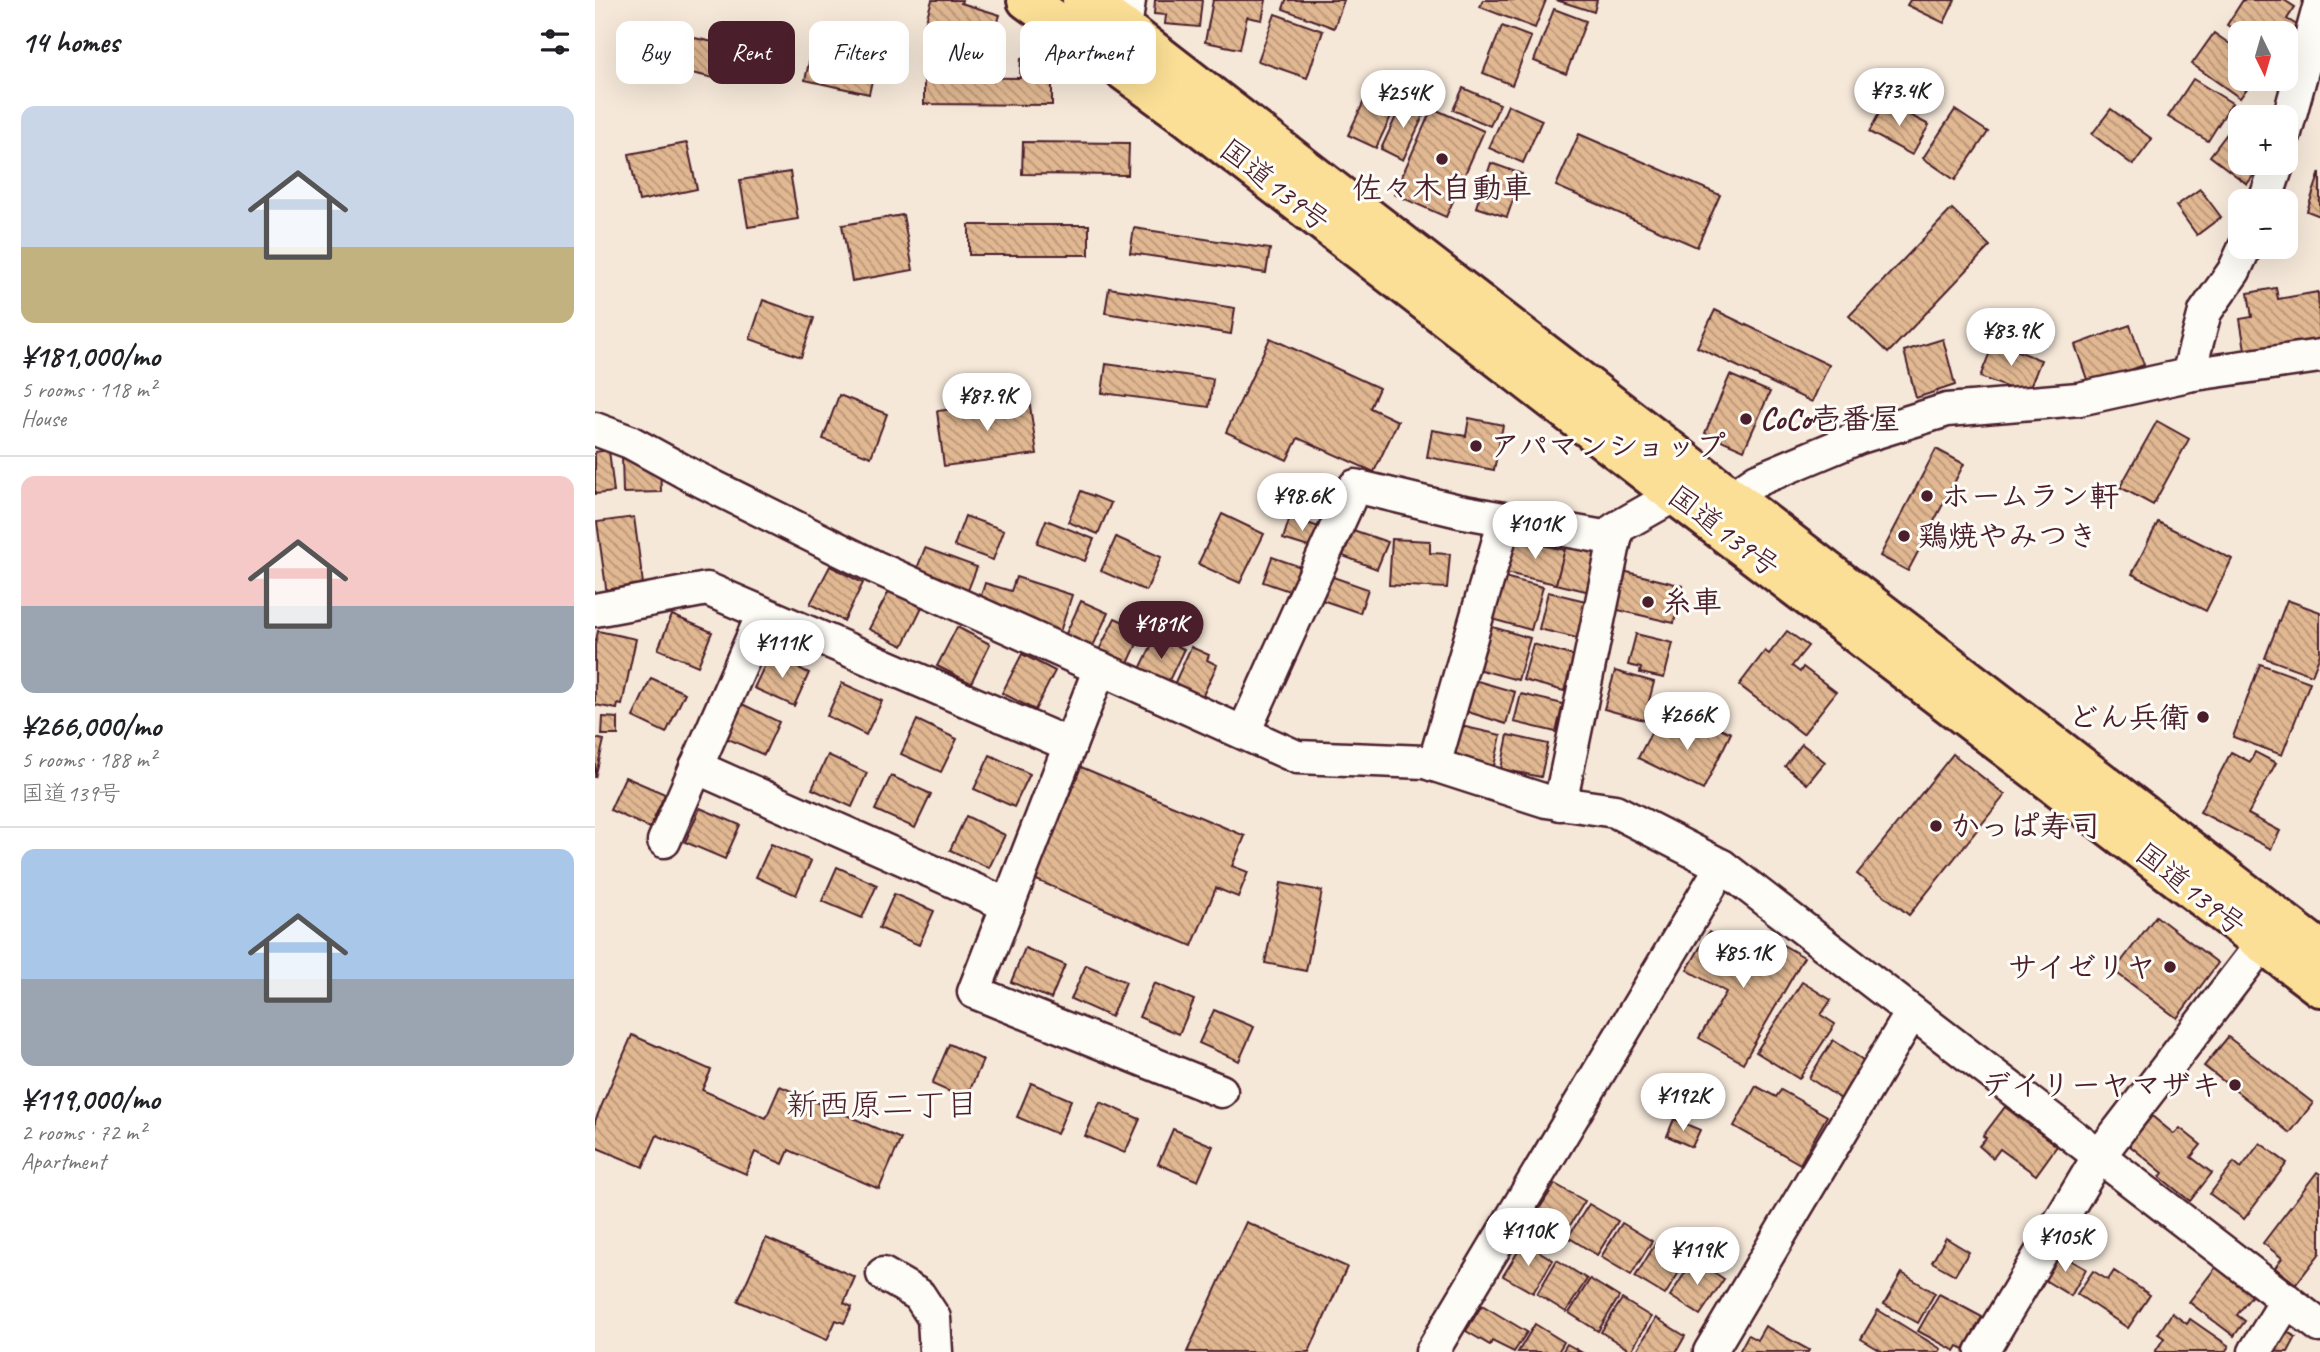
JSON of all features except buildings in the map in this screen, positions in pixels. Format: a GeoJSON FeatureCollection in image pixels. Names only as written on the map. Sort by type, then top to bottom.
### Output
{"type":"FeatureCollection","features":[{"type":"Feature","properties":{"kind":"highway","name":"国道139号"},"geometry":{"type":"LineString","coordinates":[[1027,0],[1190,119],[1675,495],[2271,931],[2320,950]]}},
{"type":"Feature","properties":{"kind":"highway","name":"国道139号"},"geometry":{"type":"LineString","coordinates":[[1082,0],[1127,14],[1733,497],[2271,931],[2320,987]]}},
{"type":"Feature","properties":{"kind":"street"},"geometry":{"type":"LineString","coordinates":[[2293,105],[2320,4]]}},
{"type":"Feature","properties":{"kind":"street"},"geometry":{"type":"LineString","coordinates":[[2188,375],[2205,312],[2240,259]]}},
{"type":"Feature","properties":{"kind":"street"},"geometry":{"type":"LineString","coordinates":[[1733,497],[1757,480],[1847,442],[1947,410],[2079,399],[2188,375],[2320,356]]}},
{"type":"Feature","properties":{"kind":"street"},"geometry":{"type":"LineString","coordinates":[[595,429],[630,442],[875,567],[1297,757],[1425,762],[1560,804],[1615,811],[1722,866],[2320,1326]]}},
{"type":"Feature","properties":{"kind":"street"},"geometry":{"type":"LineString","coordinates":[[1244,733],[1355,486],[1459,511],[1615,539]]}},
{"type":"Feature","properties":{"kind":"street"},"geometry":{"type":"LineString","coordinates":[[1560,804],[1615,529],[1675,495]]}},
{"type":"Feature","properties":{"kind":"street"},"geometry":{"type":"LineString","coordinates":[[1434,765],[1505,519]]}},
{"type":"Feature","properties":{"kind":"street"},"geometry":{"type":"LineString","coordinates":[[595,610],[707,589],[1070,745]]}},
{"type":"Feature","properties":{"kind":"street"},"geometry":{"type":"LineString","coordinates":[[664,841],[763,614]]}},
{"type":"Feature","properties":{"kind":"street"},"geometry":{"type":"LineString","coordinates":[[1100,668],[974,992],[1221,1091]]}},
{"type":"Feature","properties":{"kind":"street"},"geometry":{"type":"LineString","coordinates":[[696,767],[1008,905]]}},
{"type":"Feature","properties":{"kind":"street"},"geometry":{"type":"LineString","coordinates":[[1432,1352],[1722,866]]}},
{"type":"Feature","properties":{"kind":"street"},"geometry":{"type":"LineString","coordinates":[[1982,1352],[2099,1156],[2271,931]]}},
{"type":"Feature","properties":{"kind":"street"},"geometry":{"type":"LineString","coordinates":[[1710,1352],[1911,1014]]}},
{"type":"Feature","properties":{"kind":"street"},"geometry":{"type":"LineString","coordinates":[[883,1274],[919,1295],[934,1318],[936,1352]]}},
{"type":"Feature","properties":{"kind":"street"},"geometry":{"type":"LineString","coordinates":[[2255,1352],[2287,1300]]}},
{"type":"Feature","properties":{"kind":"place","name":"佐々木自動車"},"geometry":{"type":"Point","coordinates":[1442,159]}},
{"type":"Feature","properties":{"kind":"place","name":"CoCo壱番屋"},"geometry":{"type":"Point","coordinates":[1746,419]}},
{"type":"Feature","properties":{"kind":"place","name":"アパマンショップ"},"geometry":{"type":"Point","coordinates":[1476,446]}},
{"type":"Feature","properties":{"kind":"place","name":"ホームラン軒"},"geometry":{"type":"Point","coordinates":[1927,496]}},
{"type":"Feature","properties":{"kind":"place","name":"鶏焼やみつき"},"geometry":{"type":"Point","coordinates":[1904,536]}},
{"type":"Feature","properties":{"kind":"place","name":"糸車"},"geometry":{"type":"Point","coordinates":[1648,602]}},
{"type":"Feature","properties":{"kind":"place","name":"どん兵衛"},"geometry":{"type":"Point","coordinates":[2203,717]}},
{"type":"Feature","properties":{"kind":"place","name":"かっぱ寿司"},"geometry":{"type":"Point","coordinates":[1936,826]}},
{"type":"Feature","properties":{"kind":"place","name":"サイゼリヤ"},"geometry":{"type":"Point","coordinates":[2170,967]}},
{"type":"Feature","properties":{"kind":"place","name":"デイリーヤマザキ"},"geometry":{"type":"Point","coordinates":[2235,1085]}},
{"type":"Feature","properties":{"kind":"district","name":"新西原二丁目"},"geometry":{"type":"Point","coordinates":[882,1104]}}]}
